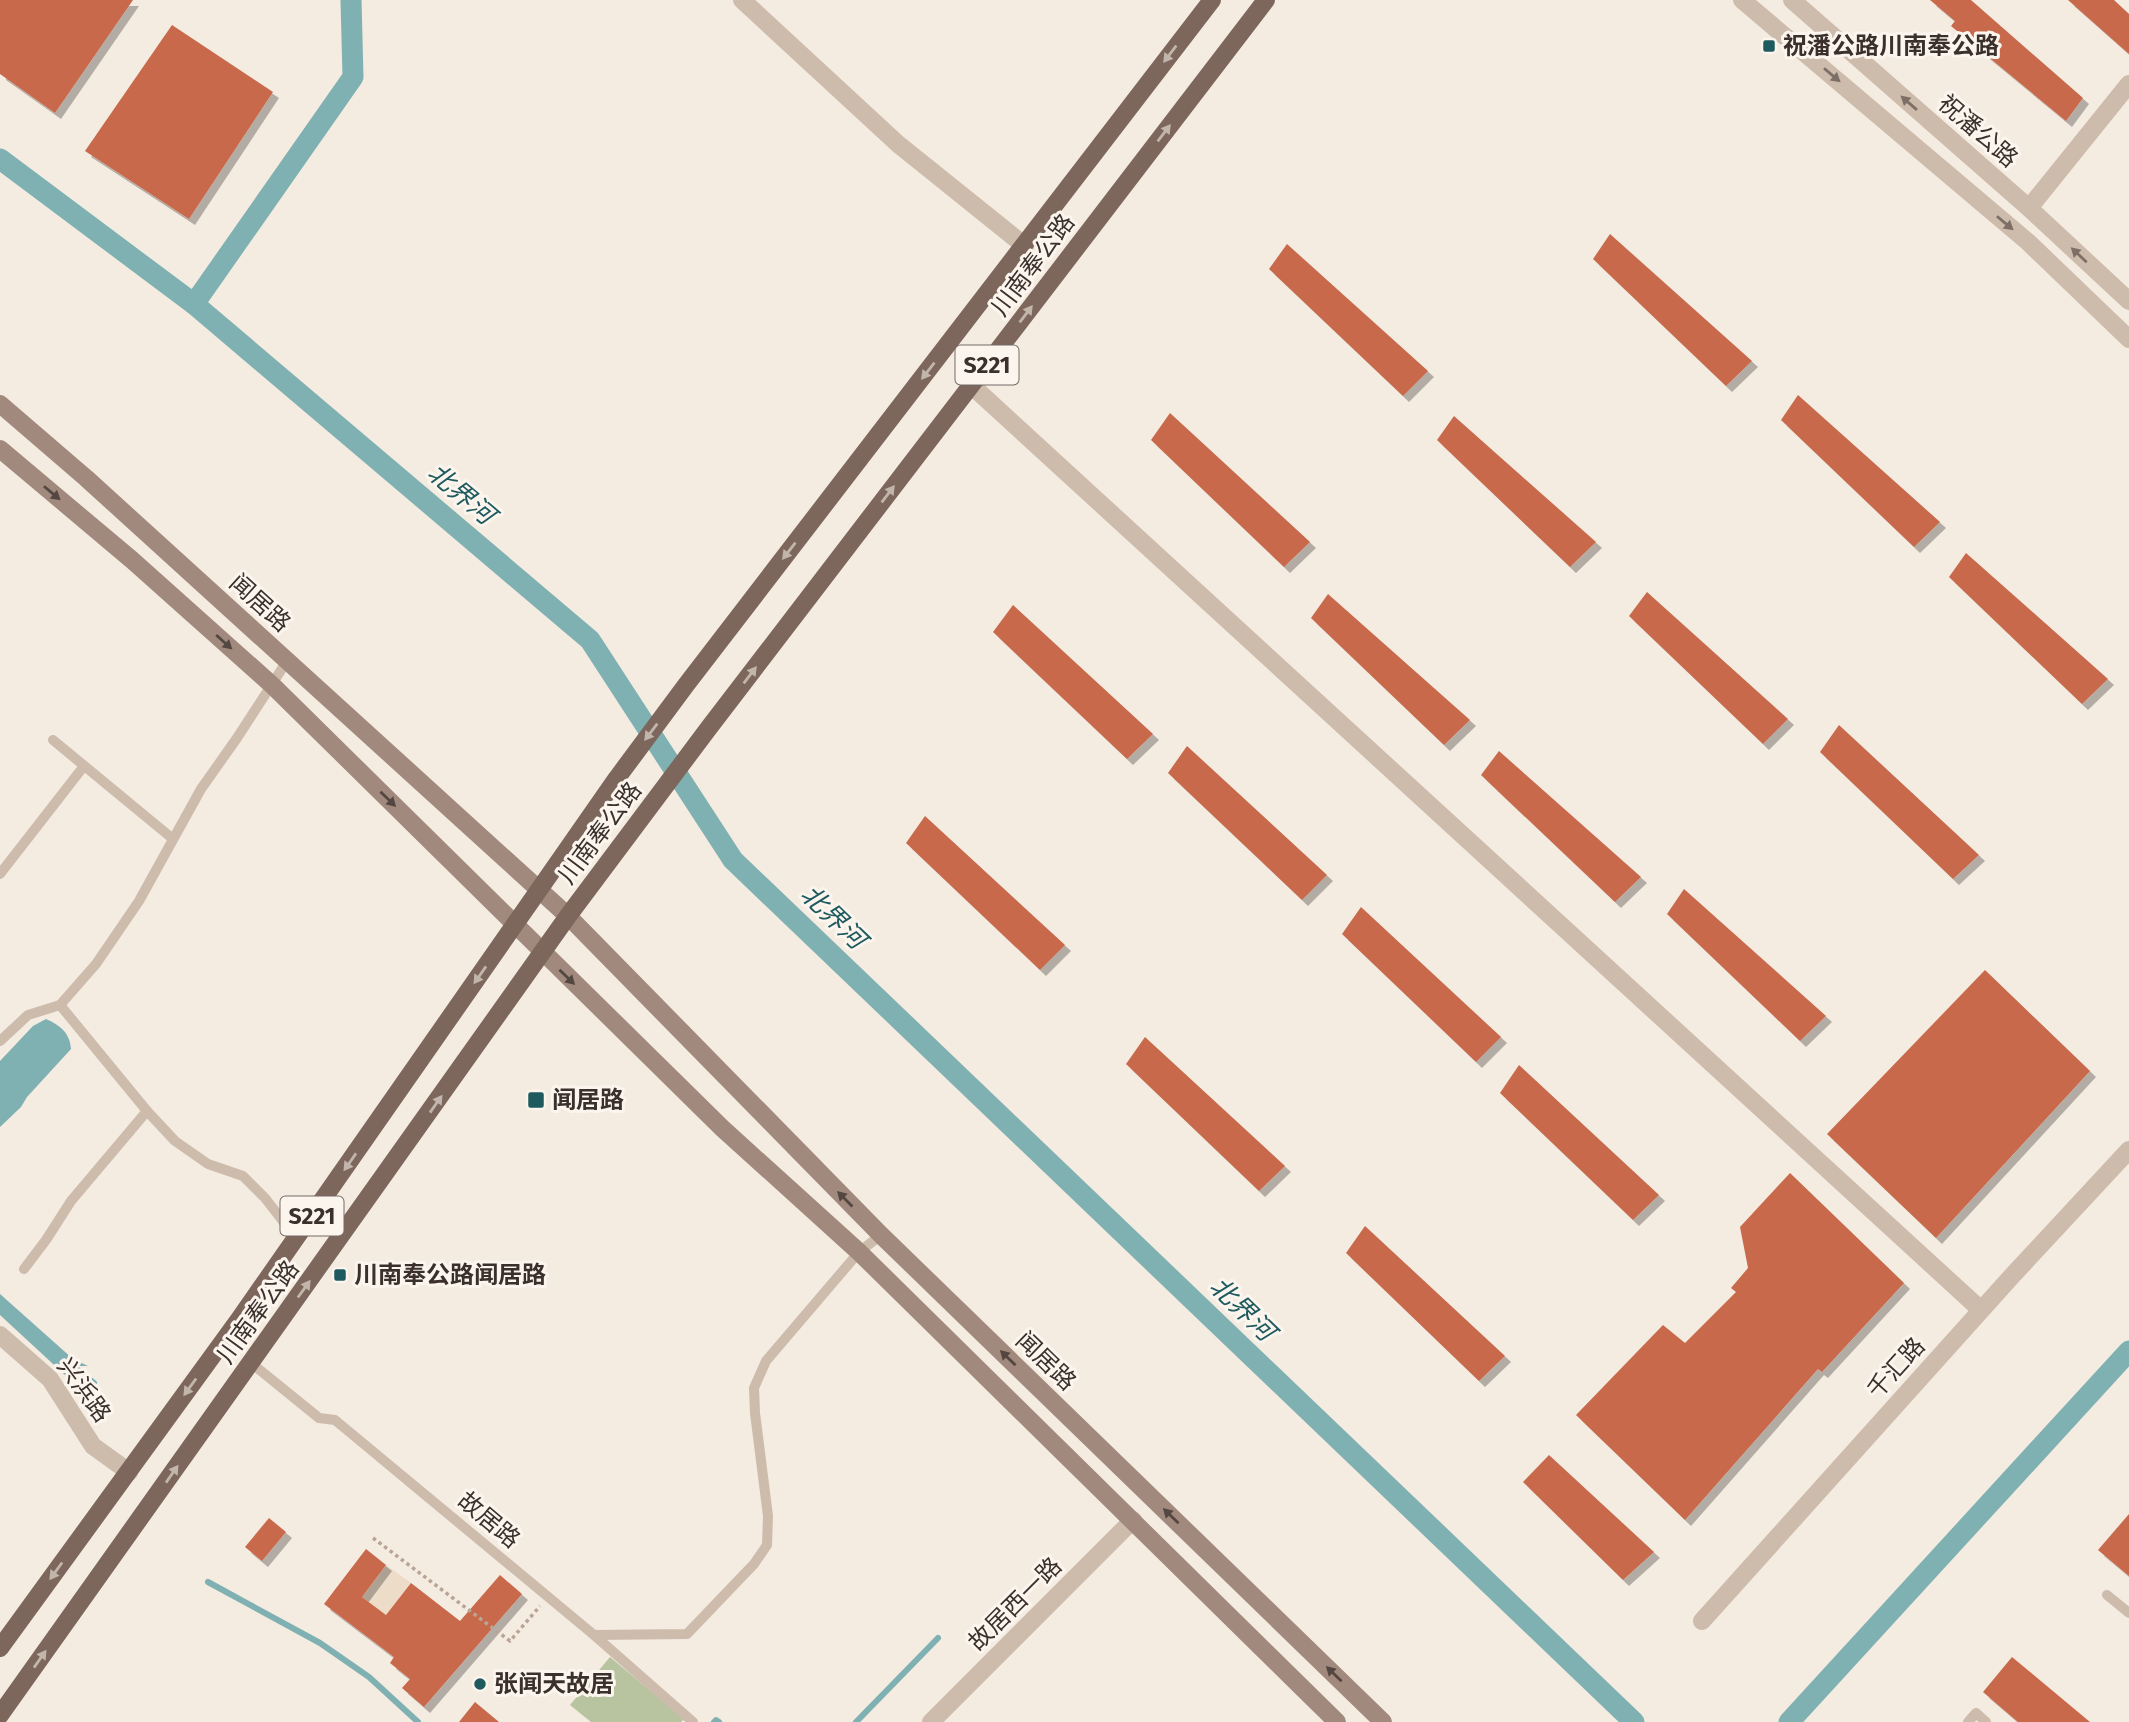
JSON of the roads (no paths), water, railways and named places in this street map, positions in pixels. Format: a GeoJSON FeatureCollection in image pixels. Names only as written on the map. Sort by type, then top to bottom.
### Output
{"type":"FeatureCollection","features":[{"type":"Feature","properties":{"kind":"main road","name":"川南奉公路"},"geometry":{"type":"LineString","coordinates":[[0,1648],[296,1238],[617,778],[1212,0]]}},
{"type":"Feature","properties":{"kind":"main road","name":"川南奉公路"},"geometry":{"type":"LineString","coordinates":[[0,1715],[568,916],[1266,0]]}},
{"type":"Feature","properties":{"kind":"main road","name":"闻居路"},"geometry":{"type":"LineString","coordinates":[[0,404],[86,478],[568,916],[881,1235],[1383,1722]]}},
{"type":"Feature","properties":{"kind":"main road"},"geometry":{"type":"LineString","coordinates":[[0,449],[132,560],[272,685],[516,924],[542,953],[722,1128],[859,1252],[1337,1722]]}},
{"type":"Feature","properties":{"kind":"street"},"geometry":{"type":"LineString","coordinates":[[742,0],[898,144],[1025,246]]}},
{"type":"Feature","properties":{"kind":"street"},"geometry":{"type":"LineString","coordinates":[[1742,0],[2028,242],[2129,339]]}},
{"type":"Feature","properties":{"kind":"street","name":"祝潘公路"},"geometry":{"type":"LineString","coordinates":[[1792,0],[2029,208],[2129,301]]}},
{"type":"Feature","properties":{"kind":"street"},"geometry":{"type":"LineString","coordinates":[[2029,208],[2129,84]]}},
{"type":"Feature","properties":{"kind":"street"},"geometry":{"type":"LineString","coordinates":[[971,385],[1981,1310]]}},
{"type":"Feature","properties":{"kind":"street","name":"千汇路"},"geometry":{"type":"LineString","coordinates":[[1702,1621],[1981,1310],[2129,1150]]}},
{"type":"Feature","properties":{"kind":"street","name":"兴浜路"},"geometry":{"type":"LineString","coordinates":[[0,1335],[50,1379],[93,1446],[129,1472]]}},
{"type":"Feature","properties":{"kind":"street","name":"故居西一路"},"geometry":{"type":"LineString","coordinates":[[931,1722],[1133,1520]]}},
{"type":"Feature","properties":{"kind":"lane"},"geometry":{"type":"LineString","coordinates":[[0,1041],[28,1015],[60,1005],[96,964],[139,901],[201,789],[287,661]]}},
{"type":"Feature","properties":{"kind":"lane"},"geometry":{"type":"LineString","coordinates":[[54,740],[173,839]]}},
{"type":"Feature","properties":{"kind":"lane"},"geometry":{"type":"LineString","coordinates":[[0,874],[84,766]]}},
{"type":"Feature","properties":{"kind":"lane"},"geometry":{"type":"LineString","coordinates":[[60,1005],[146,1111],[175,1141],[208,1164],[243,1176],[265,1198],[296,1238]]}},
{"type":"Feature","properties":{"kind":"lane"},"geometry":{"type":"LineString","coordinates":[[24,1269],[47,1240],[71,1201],[146,1111]]}},
{"type":"Feature","properties":{"kind":"lane"},"geometry":{"type":"LineString","coordinates":[[594,1635],[687,1634],[754,1564],[767,1545],[768,1516],[754,1388],[766,1361],[859,1252],[881,1235]]}},
{"type":"Feature","properties":{"kind":"lane","name":"故居路"},"geometry":{"type":"LineString","coordinates":[[251,1363],[319,1418],[335,1420],[594,1635],[690,1719]]}},
{"type":"Feature","properties":{"kind":"lane"},"geometry":{"type":"LineString","coordinates":[[2107,1595],[2129,1613]]}},
{"type":"Feature","properties":{"kind":"lane"},"geometry":{"type":"LineString","coordinates":[[1968,1722],[1976,1713],[1986,1722]]}},
{"type":"Feature","properties":{"kind":"water"},"geometry":{"type":"Polygon","coordinates":[[[46,1019],[63,1030],[69,1038],[71,1049],[0,1127],[0,1061],[33,1026],[46,1019]]]}},
{"type":"Feature","properties":{"kind":"water"},"geometry":{"type":"Polygon","coordinates":[[[0,1294],[73,1359],[88,1366],[73,1366],[65,1375],[0,1315],[0,1294]]]}},
{"type":"Feature","properties":{"kind":"waterway"},"geometry":{"type":"LineString","coordinates":[[194,304],[353,77],[351,0]]}},
{"type":"Feature","properties":{"kind":"waterway","name":"北界河"},"geometry":{"type":"LineString","coordinates":[[0,159],[194,304],[590,640],[733,860],[1634,1722]]}},
{"type":"Feature","properties":{"kind":"waterway"},"geometry":{"type":"LineString","coordinates":[[1789,1722],[2129,1351]]}},
{"type":"Feature","properties":{"kind":"waterway"},"geometry":{"type":"LineString","coordinates":[[68,1362],[94,1383]]}},
{"type":"Feature","properties":{"kind":"waterway"},"geometry":{"type":"LineString","coordinates":[[208,1582],[320,1643],[369,1677],[418,1722]]}},
{"type":"Feature","properties":{"kind":"waterway"},"geometry":{"type":"LineString","coordinates":[[856,1722],[938,1638]]}},
{"type":"Feature","properties":{"kind":"waterway"},"geometry":{"type":"LineString","coordinates":[[714,1722],[719,1722]]}},
{"type":"Feature","properties":{"kind":"place","name":"祝潘公路川南奉公路"},"geometry":{"type":"Point","coordinates":[1769,46]}},
{"type":"Feature","properties":{"kind":"place","name":"闻居路"},"geometry":{"type":"Point","coordinates":[536,1100]}},
{"type":"Feature","properties":{"kind":"place","name":"川南奉公路闻居路"},"geometry":{"type":"Point","coordinates":[340,1275]}},
{"type":"Feature","properties":{"kind":"place","name":"张闻天故居"},"geometry":{"type":"Point","coordinates":[480,1684]}}]}
